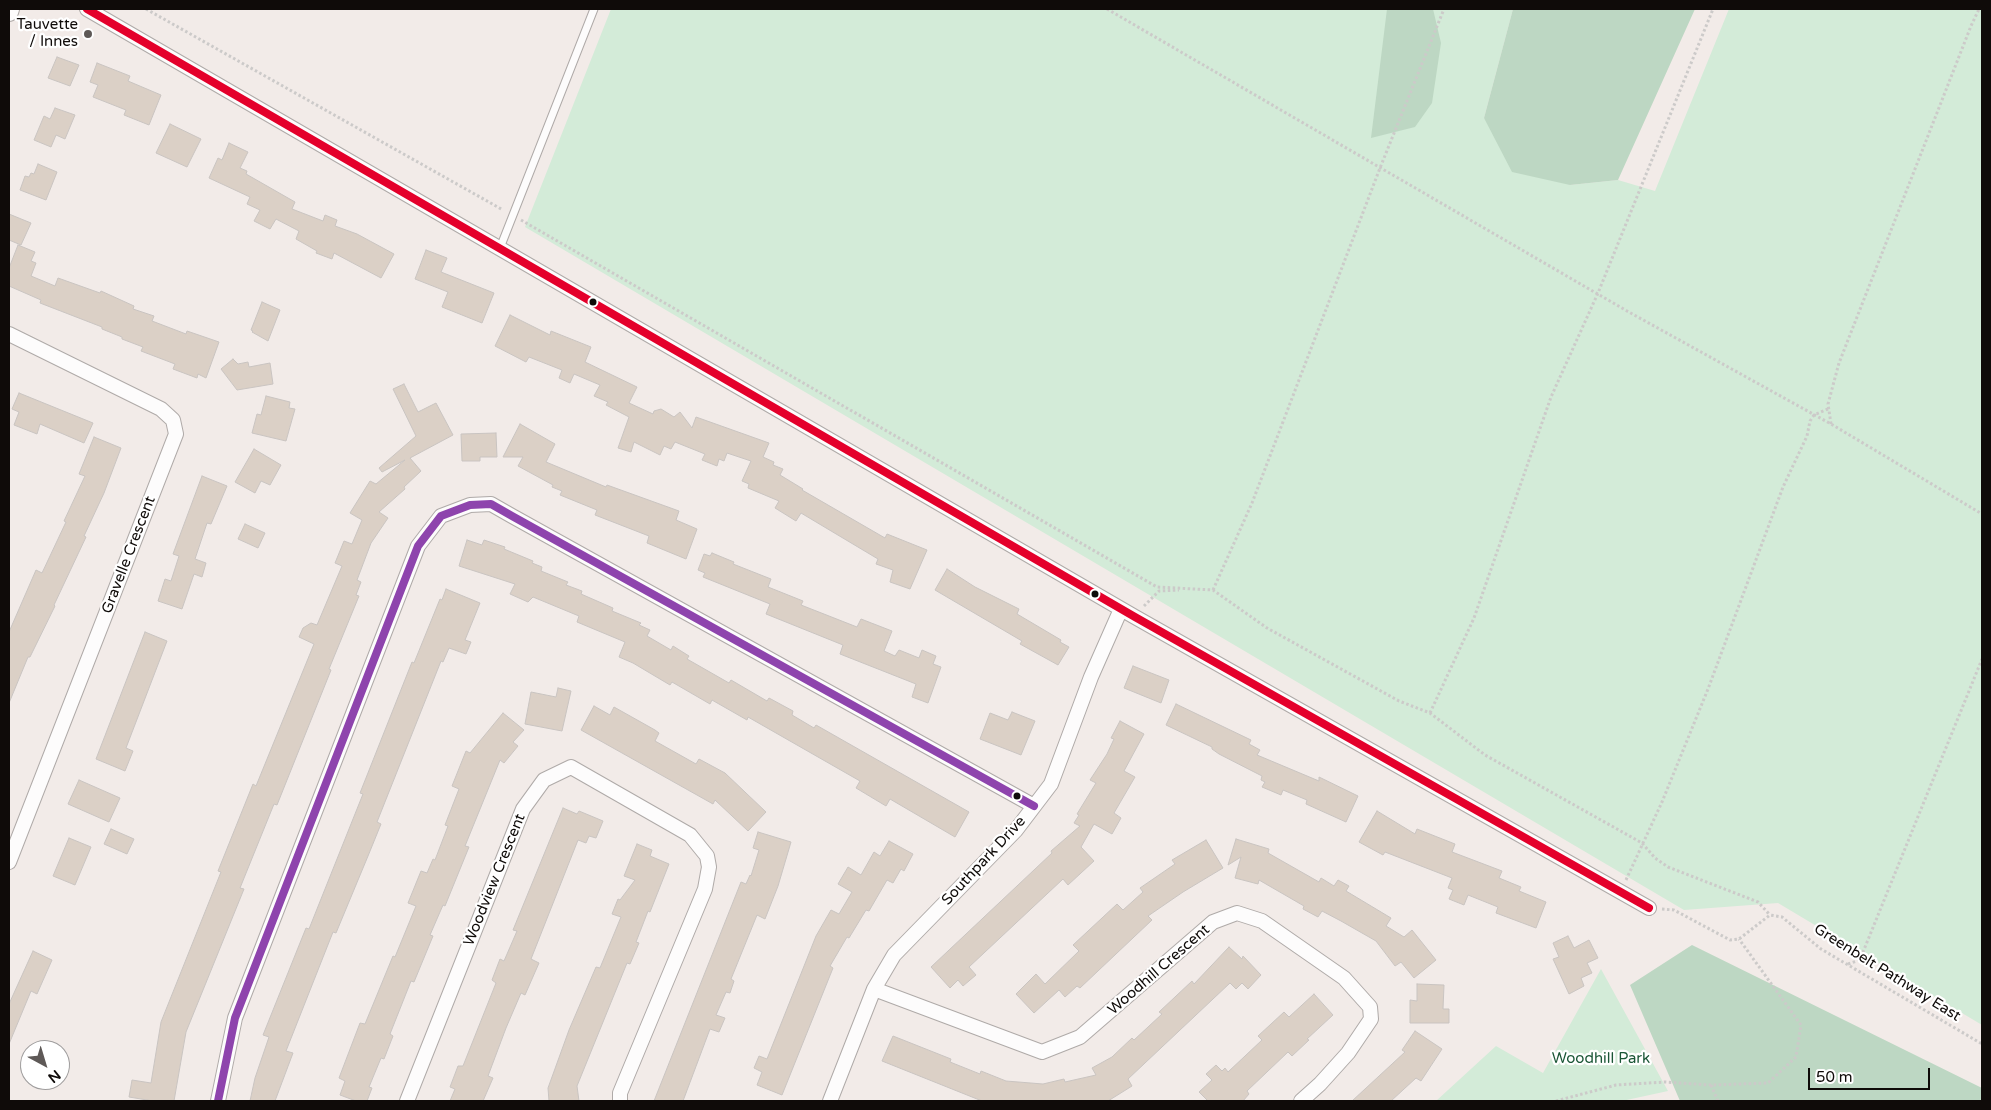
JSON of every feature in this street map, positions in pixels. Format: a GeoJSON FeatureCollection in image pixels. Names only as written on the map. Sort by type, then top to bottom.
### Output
{"type":"FeatureCollection","features":[{"type":"Feature","properties":{"kind":"street"},"geometry":{"type":"LineString","coordinates":[[87,9],[1135,617],[1649,908]]}},
{"type":"Feature","properties":{"kind":"street","name":"Gravelle Crescent"},"geometry":{"type":"LineString","coordinates":[[9,334],[161,409],[173,420],[176,434],[9,862]]}},
{"type":"Feature","properties":{"kind":"street"},"geometry":{"type":"LineString","coordinates":[[218,1101],[235,1018],[418,546],[441,516],[470,506],[491,504],[1034,806]]}},
{"type":"Feature","properties":{"kind":"street","name":"Southpark Drive"},"geometry":{"type":"LineString","coordinates":[[830,1101],[874,989],[894,955],[1016,830],[1051,784],[1091,677],[1122,609]]}},
{"type":"Feature","properties":{"kind":"street","name":"Woodview Crescent"},"geometry":{"type":"LineString","coordinates":[[407,1101],[523,809],[544,780],[571,767],[690,835],[707,856],[709,867],[705,889],[620,1093],[620,1101]]}},
{"type":"Feature","properties":{"kind":"street","name":"Woodhill Crescent"},"geometry":{"type":"LineString","coordinates":[[874,989],[1042,1052],[1080,1037],[1214,922],[1237,913],[1262,921],[1344,978],[1370,1007],[1371,1019],[1348,1053],[1320,1084],[1301,1101]]}},
{"type":"Feature","properties":{"kind":"lane"},"geometry":{"type":"LineString","coordinates":[[500,248],[594,9]]}},
{"type":"Feature","properties":{"kind":"path"},"geometry":{"type":"LineString","coordinates":[[146,9],[512,215],[1157,587],[1212,590]]}},
{"type":"Feature","properties":{"kind":"path"},"geometry":{"type":"LineString","coordinates":[[1107,9],[1598,293],[1831,424],[1982,514]]}},
{"type":"Feature","properties":{"kind":"path"},"geometry":{"type":"LineString","coordinates":[[1212,590],[1252,503],[1380,168],[1444,9]]}},
{"type":"Feature","properties":{"kind":"path"},"geometry":{"type":"LineString","coordinates":[[1430,713],[1474,618],[1551,397],[1598,293],[1714,9]]}},
{"type":"Feature","properties":{"kind":"path"},"geometry":{"type":"LineString","coordinates":[[1831,424],[1828,409],[1829,397],[1839,363],[1979,9]]}},
{"type":"Feature","properties":{"kind":"path"},"geometry":{"type":"LineString","coordinates":[[1621,892],[1662,802],[1704,698],[1783,487],[1806,436],[1810,421],[1814,415],[1828,409]]}},
{"type":"Feature","properties":{"kind":"path"},"geometry":{"type":"LineString","coordinates":[[1135,617],[1159,591],[1212,590]]}},
{"type":"Feature","properties":{"kind":"path","name":"Greenbelt Pathway East"},"geometry":{"type":"LineString","coordinates":[[1212,590],[1267,628],[1399,700],[1430,713],[1485,755],[1642,843],[1655,858],[1668,867],[1758,902],[1770,916],[1782,918],[1820,949],[1982,1044]]}},
{"type":"Feature","properties":{"kind":"path"},"geometry":{"type":"LineString","coordinates":[[1847,964],[1857,961],[1861,957],[1982,659]]}},
{"type":"Feature","properties":{"kind":"path"},"geometry":{"type":"LineString","coordinates":[[1649,908],[1674,910],[1725,938],[1739,939],[1770,916]]}},
{"type":"Feature","properties":{"kind":"path"},"geometry":{"type":"LineString","coordinates":[[1556,1101],[1616,1085],[1665,1082],[1711,1085],[1768,1083],[1796,1057],[1801,1025],[1739,939]]}},
{"type":"Feature","properties":{"kind":"path"},"geometry":{"type":"LineString","coordinates":[[1711,1085],[1718,1101]]}},
{"type":"Feature","properties":{"kind":"green space"},"geometry":{"type":"Polygon","coordinates":[[[611,9],[1513,9],[1484,118],[1570,185],[1618,180],[1655,191],[1729,9],[1982,9],[1982,1025],[1778,903],[1684,910],[525,227],[611,9]]]}},
{"type":"Feature","properties":{"kind":"green space"},"geometry":{"type":"Polygon","coordinates":[[[1387,9],[1433,9],[1441,43],[1432,103],[1415,127],[1371,138],[1387,9]]]}},
{"type":"Feature","properties":{"kind":"green space"},"geometry":{"type":"Polygon","coordinates":[[[1513,9],[1695,9],[1618,180],[1570,185],[1512,172],[1484,118],[1513,9]]]}},
{"type":"Feature","properties":{"kind":"green space"},"geometry":{"type":"Polygon","coordinates":[[[1692,945],[1982,1088],[1982,1101],[1680,1101],[1630,985],[1692,945]]]}},
{"type":"Feature","properties":{"kind":"green space","name":"Woodhill Park"},"geometry":{"type":"Polygon","coordinates":[[[1601,969],[1668,1091],[1622,1101],[1436,1101],[1496,1046],[1543,1073],[1601,969]]]}},
{"type":"Feature","properties":{"kind":"building"},"geometry":{"type":"Polygon","coordinates":[[[57,57],[79,65],[70,86],[48,78],[57,57]]]}},
{"type":"Feature","properties":{"kind":"building"},"geometry":{"type":"Polygon","coordinates":[[[97,63],[130,76],[128,81],[161,95],[149,125],[124,115],[126,110],[93,97],[98,85],[90,82],[97,63]]]}},
{"type":"Feature","properties":{"kind":"building"},"geometry":{"type":"Polygon","coordinates":[[[55,108],[75,115],[65,139],[56,135],[51,147],[34,140],[44,116],[50,119],[55,108]]]}},
{"type":"Feature","properties":{"kind":"building"},"geometry":{"type":"Polygon","coordinates":[[[170,124],[201,139],[187,167],[156,153],[170,124]]]}},
{"type":"Feature","properties":{"kind":"building"},"geometry":{"type":"Polygon","coordinates":[[[229,143],[248,152],[240,168],[247,171],[246,174],[295,202],[292,209],[323,221],[325,215],[337,220],[335,226],[357,234],[394,254],[381,278],[334,253],[332,259],[316,253],[317,251],[296,239],[299,231],[276,219],[270,229],[254,221],[260,210],[247,204],[250,197],[209,178],[218,158],[222,160],[229,143]]]}},
{"type":"Feature","properties":{"kind":"building"},"geometry":{"type":"Polygon","coordinates":[[[38,164],[57,172],[46,200],[20,190],[25,176],[29,177],[31,173],[34,174],[38,164]]]}},
{"type":"Feature","properties":{"kind":"building"},"geometry":{"type":"Polygon","coordinates":[[[9,214],[31,223],[21,245],[9,240],[9,214]]]}},
{"type":"Feature","properties":{"kind":"building"},"geometry":{"type":"Polygon","coordinates":[[[18,245],[35,252],[31,261],[36,263],[31,276],[55,286],[58,278],[100,293],[101,291],[134,306],[133,309],[154,316],[152,321],[186,334],[187,331],[219,342],[206,378],[198,374],[197,378],[173,369],[175,364],[141,351],[143,347],[122,339],[122,337],[102,329],[102,327],[40,303],[41,300],[9,286],[9,268],[18,245]]]}},
{"type":"Feature","properties":{"kind":"building"},"geometry":{"type":"Polygon","coordinates":[[[426,250],[447,258],[441,272],[494,293],[482,323],[442,307],[448,292],[415,279],[426,250]]]}},
{"type":"Feature","properties":{"kind":"building"},"geometry":{"type":"Polygon","coordinates":[[[262,302],[280,310],[268,341],[251,330],[262,302]]]}},
{"type":"Feature","properties":{"kind":"building"},"geometry":{"type":"Polygon","coordinates":[[[510,315],[550,335],[551,331],[591,347],[585,362],[637,387],[629,403],[653,414],[654,411],[661,409],[674,417],[680,412],[692,428],[696,417],[769,443],[763,457],[774,462],[773,465],[783,469],[780,475],[802,490],[885,538],[887,534],[927,550],[910,589],[890,582],[893,570],[876,564],[878,559],[801,513],[796,521],[775,508],[779,501],[748,488],[749,484],[742,481],[751,461],[727,453],[724,461],[719,459],[717,466],[702,460],[705,454],[675,442],[671,449],[664,446],[660,455],[634,442],[631,452],[618,448],[629,417],[606,405],[608,402],[594,396],[600,385],[574,374],[570,383],[559,378],[562,370],[529,357],[526,362],[495,346],[510,315]]]}},
{"type":"Feature","properties":{"kind":"building"},"geometry":{"type":"Polygon","coordinates":[[[233,359],[238,364],[248,362],[249,367],[270,363],[273,384],[237,390],[221,369],[233,359]]]}},
{"type":"Feature","properties":{"kind":"building"},"geometry":{"type":"Polygon","coordinates":[[[404,384],[418,412],[436,403],[453,435],[410,458],[421,471],[404,487],[405,489],[379,512],[388,518],[371,543],[357,580],[361,582],[356,595],[359,596],[277,805],[274,804],[240,888],[244,889],[186,1032],[174,1101],[153,1101],[129,1097],[132,1080],[151,1083],[161,1022],[221,872],[218,871],[253,784],[256,786],[314,644],[299,637],[303,628],[311,623],[317,625],[342,566],[335,563],[344,541],[352,544],[362,520],[350,513],[370,481],[376,484],[405,460],[382,472],[379,468],[416,436],[393,389],[404,384]]]}},
{"type":"Feature","properties":{"kind":"building"},"geometry":{"type":"Polygon","coordinates":[[[19,393],[93,423],[84,443],[40,424],[37,434],[14,425],[19,412],[12,409],[19,393]]]}},
{"type":"Feature","properties":{"kind":"building"},"geometry":{"type":"Polygon","coordinates":[[[266,396],[290,402],[289,408],[295,409],[286,441],[252,433],[257,414],[261,415],[266,396]]]}},
{"type":"Feature","properties":{"kind":"building"},"geometry":{"type":"Polygon","coordinates":[[[520,424],[555,444],[546,462],[606,487],[607,485],[679,511],[676,520],[697,529],[686,559],[647,543],[649,536],[595,515],[597,510],[560,495],[562,491],[518,466],[523,457],[503,457],[520,424]]]}},
{"type":"Feature","properties":{"kind":"building"},"geometry":{"type":"Polygon","coordinates":[[[496,433],[497,457],[480,457],[480,461],[462,461],[461,434],[496,433]]]}},
{"type":"Feature","properties":{"kind":"building"},"geometry":{"type":"Polygon","coordinates":[[[94,437],[121,448],[104,493],[84,536],[86,537],[55,606],[30,657],[28,657],[9,703],[9,632],[36,570],[42,573],[66,522],[64,521],[85,476],[79,474],[94,437]]]}},
{"type":"Feature","properties":{"kind":"building"},"geometry":{"type":"Polygon","coordinates":[[[254,449],[281,465],[270,485],[261,481],[255,493],[235,482],[254,449]]]}},
{"type":"Feature","properties":{"kind":"building"},"geometry":{"type":"Polygon","coordinates":[[[202,476],[227,486],[211,524],[207,523],[195,559],[206,563],[202,577],[194,574],[182,609],[158,601],[165,579],[171,581],[179,556],[173,554],[202,476]]]}},
{"type":"Feature","properties":{"kind":"building"},"geometry":{"type":"Polygon","coordinates":[[[245,524],[265,533],[258,548],[238,539],[245,524]]]}},
{"type":"Feature","properties":{"kind":"building"},"geometry":{"type":"Polygon","coordinates":[[[467,540],[482,545],[484,540],[505,547],[504,549],[533,561],[532,563],[542,567],[541,571],[568,582],[566,585],[582,591],[581,594],[613,608],[612,611],[641,623],[639,625],[650,630],[647,636],[671,650],[673,646],[689,656],[687,659],[729,683],[731,680],[767,701],[769,698],[793,711],[792,715],[814,728],[816,725],[969,812],[955,837],[890,799],[886,806],[856,788],[860,781],[748,717],[747,720],[712,700],[710,704],[672,682],[670,685],[619,657],[625,642],[577,622],[579,616],[533,597],[528,602],[510,594],[515,584],[459,566],[467,540]]]}},
{"type":"Feature","properties":{"kind":"building"},"geometry":{"type":"Polygon","coordinates":[[[712,553],[734,562],[733,564],[771,579],[768,587],[803,601],[801,605],[857,627],[861,619],[892,631],[884,651],[895,656],[899,650],[919,658],[922,650],[936,656],[933,664],[941,667],[928,703],[912,697],[916,684],[840,654],[843,645],[766,614],[770,604],[703,577],[705,573],[698,570],[704,554],[710,556],[712,553]]]}},
{"type":"Feature","properties":{"kind":"building"},"geometry":{"type":"Polygon","coordinates":[[[947,569],[975,587],[1019,609],[1017,614],[1061,640],[1060,642],[1069,647],[1058,665],[1020,644],[1022,641],[935,590],[947,569]]]}},
{"type":"Feature","properties":{"kind":"building"},"geometry":{"type":"Polygon","coordinates":[[[446,589],[480,603],[465,640],[471,642],[466,654],[449,648],[443,662],[441,661],[377,822],[381,824],[336,933],[333,932],[286,1051],[293,1053],[275,1101],[250,1101],[255,1078],[269,1037],[263,1035],[306,928],[309,929],[363,794],[360,793],[412,662],[414,663],[440,599],[442,600],[446,589]]]}},
{"type":"Feature","properties":{"kind":"building"},"geometry":{"type":"Polygon","coordinates":[[[145,632],[167,641],[126,748],[133,751],[125,771],[96,759],[145,632]]]}},
{"type":"Feature","properties":{"kind":"building"},"geometry":{"type":"Polygon","coordinates":[[[1133,666],[1169,680],[1161,703],[1124,688],[1133,666]]]}},
{"type":"Feature","properties":{"kind":"building"},"geometry":{"type":"Polygon","coordinates":[[[558,688],[571,691],[562,731],[525,724],[531,692],[556,697],[558,688]]]}},
{"type":"Feature","properties":{"kind":"building"},"geometry":{"type":"Polygon","coordinates":[[[1176,704],[1251,740],[1249,744],[1260,750],[1257,755],[1319,781],[1319,777],[1358,796],[1346,822],[1306,804],[1307,800],[1283,790],[1281,795],[1262,787],[1265,782],[1261,780],[1262,776],[1219,754],[1212,747],[1166,725],[1176,704]]]}},
{"type":"Feature","properties":{"kind":"building"},"geometry":{"type":"Polygon","coordinates":[[[594,706],[610,715],[614,707],[659,733],[655,741],[696,764],[699,759],[725,773],[766,812],[748,831],[715,800],[713,804],[581,730],[594,706]]]}},
{"type":"Feature","properties":{"kind":"building"},"geometry":{"type":"Polygon","coordinates":[[[1012,712],[1035,721],[1021,755],[980,739],[990,713],[1008,720],[1012,712]]]}},
{"type":"Feature","properties":{"kind":"building"},"geometry":{"type":"Polygon","coordinates":[[[503,713],[524,730],[513,742],[518,746],[504,763],[500,760],[465,846],[469,847],[445,906],[443,905],[430,935],[433,936],[414,982],[411,981],[390,1034],[393,1036],[384,1059],[381,1058],[369,1087],[372,1088],[367,1101],[356,1101],[340,1095],[345,1081],[339,1078],[360,1023],[365,1024],[416,906],[408,903],[421,871],[427,873],[433,859],[435,860],[448,826],[445,825],[459,789],[452,786],[466,751],[470,753],[503,713]]]}},
{"type":"Feature","properties":{"kind":"building"},"geometry":{"type":"Polygon","coordinates":[[[1120,721],[1144,734],[1124,771],[1135,777],[1114,813],[1121,818],[1112,834],[1094,824],[1081,847],[1094,861],[1068,885],[1063,879],[969,967],[976,975],[963,986],[958,980],[950,988],[931,967],[1052,853],[1051,851],[1080,826],[1074,823],[1079,815],[1077,814],[1096,783],[1090,780],[1107,754],[1114,739],[1111,738],[1120,721]]]}},
{"type":"Feature","properties":{"kind":"building"},"geometry":{"type":"Polygon","coordinates":[[[79,780],[120,798],[109,822],[68,804],[79,780]]]}},
{"type":"Feature","properties":{"kind":"building"},"geometry":{"type":"Polygon","coordinates":[[[563,808],[577,814],[579,811],[603,821],[596,838],[589,836],[586,843],[578,840],[531,959],[539,963],[525,995],[521,993],[506,1028],[488,1076],[493,1078],[483,1101],[450,1101],[455,1089],[450,1087],[458,1066],[463,1066],[496,983],[492,980],[500,959],[504,961],[517,931],[513,930],[563,808]]]}},
{"type":"Feature","properties":{"kind":"building"},"geometry":{"type":"Polygon","coordinates":[[[1377,811],[1415,834],[1417,829],[1455,844],[1452,852],[1502,871],[1499,878],[1521,887],[1519,891],[1546,902],[1536,928],[1496,913],[1498,907],[1468,895],[1464,905],[1449,899],[1453,890],[1448,888],[1452,878],[1385,852],[1383,855],[1359,842],[1377,811]]]}},
{"type":"Feature","properties":{"kind":"building"},"geometry":{"type":"Polygon","coordinates":[[[111,829],[134,839],[127,854],[104,844],[111,829]]]}},
{"type":"Feature","properties":{"kind":"building"},"geometry":{"type":"Polygon","coordinates":[[[758,832],[791,842],[778,886],[765,919],[757,915],[731,979],[734,981],[730,993],[726,992],[716,1015],[725,1018],[719,1032],[710,1029],[683,1101],[654,1101],[741,882],[746,884],[751,876],[759,850],[753,848],[758,832]]]}},
{"type":"Feature","properties":{"kind":"building"},"geometry":{"type":"Polygon","coordinates":[[[69,838],[91,847],[75,885],[53,876],[69,838]]]}},
{"type":"Feature","properties":{"kind":"building"},"geometry":{"type":"Polygon","coordinates":[[[1236,839],[1269,849],[1268,853],[1319,882],[1321,878],[1334,886],[1338,880],[1349,886],[1346,891],[1391,918],[1386,926],[1404,937],[1412,930],[1436,960],[1414,978],[1401,962],[1395,966],[1376,941],[1341,921],[1322,911],[1318,917],[1303,909],[1304,906],[1259,880],[1258,884],[1235,878],[1241,857],[1228,865],[1236,839]]]}},
{"type":"Feature","properties":{"kind":"building"},"geometry":{"type":"Polygon","coordinates":[[[1206,840],[1223,868],[1148,916],[1152,920],[1080,988],[1077,986],[1065,997],[1059,990],[1034,1013],[1016,994],[1036,974],[1045,984],[1079,951],[1073,945],[1117,904],[1123,910],[1143,892],[1140,888],[1175,864],[1172,860],[1206,840]]]}},
{"type":"Feature","properties":{"kind":"building"},"geometry":{"type":"Polygon","coordinates":[[[889,841],[913,854],[904,871],[901,869],[893,883],[887,880],[869,911],[866,910],[830,966],[833,968],[782,1095],[757,1085],[762,1072],[754,1068],[759,1056],[767,1059],[816,936],[831,910],[839,914],[852,892],[838,884],[848,867],[861,875],[874,852],[880,856],[889,841]]]}},
{"type":"Feature","properties":{"kind":"building"},"geometry":{"type":"Polygon","coordinates":[[[637,844],[652,850],[650,856],[669,864],[636,942],[639,943],[630,964],[627,963],[577,1086],[579,1101],[549,1101],[548,1088],[569,1030],[596,967],[600,968],[621,917],[612,914],[618,899],[620,900],[635,880],[624,876],[637,844]]]}},
{"type":"Feature","properties":{"kind":"building"},"geometry":{"type":"Polygon","coordinates":[[[1568,936],[1574,948],[1589,940],[1598,958],[1587,963],[1592,973],[1581,978],[1584,986],[1569,994],[1553,959],[1559,957],[1553,943],[1568,936]]]}},
{"type":"Feature","properties":{"kind":"building"},"geometry":{"type":"Polygon","coordinates":[[[1229,947],[1242,959],[1243,956],[1261,975],[1248,989],[1242,983],[1236,989],[1230,983],[1128,1079],[1132,1086],[1108,1101],[982,1101],[882,1061],[893,1036],[951,1059],[950,1062],[980,1074],[981,1071],[1006,1081],[1043,1084],[1064,1079],[1065,1082],[1096,1075],[1092,1068],[1112,1057],[1132,1038],[1134,1040],[1162,1014],[1159,1012],[1192,981],[1194,984],[1229,947]]]}},
{"type":"Feature","properties":{"kind":"building"},"geometry":{"type":"Polygon","coordinates":[[[33,951],[52,960],[37,994],[31,991],[9,1044],[9,1004],[33,951]]]}},
{"type":"Feature","properties":{"kind":"building"},"geometry":{"type":"Polygon","coordinates":[[[1417,984],[1444,985],[1443,1009],[1449,1009],[1449,1023],[1410,1023],[1410,1000],[1417,1001],[1417,984]]]}},
{"type":"Feature","properties":{"kind":"building"},"geometry":{"type":"Polygon","coordinates":[[[1314,994],[1333,1015],[1292,1056],[1288,1052],[1247,1091],[1249,1094],[1243,1101],[1208,1101],[1199,1092],[1212,1080],[1206,1074],[1216,1065],[1222,1071],[1225,1068],[1228,1072],[1262,1040],[1258,1036],[1284,1012],[1289,1017],[1314,994]]]}},
{"type":"Feature","properties":{"kind":"building"},"geometry":{"type":"Polygon","coordinates":[[[1415,1031],[1442,1049],[1421,1081],[1416,1078],[1391,1101],[1352,1101],[1405,1052],[1402,1050],[1415,1031]]]}},
{"type":"Feature","properties":{"kind":"transit line"},"geometry":{"type":"LineString","coordinates":[[87,9],[1135,617],[1649,908]]}},
{"type":"Feature","properties":{"kind":"transit line"},"geometry":{"type":"LineString","coordinates":[[218,1101],[235,1018],[418,546],[441,516],[470,505],[491,504],[1034,806]]}},
{"type":"Feature","properties":{"kind":"place","name":"Tauvette / Innes"},"geometry":{"type":"Point","coordinates":[88,34]}}]}
